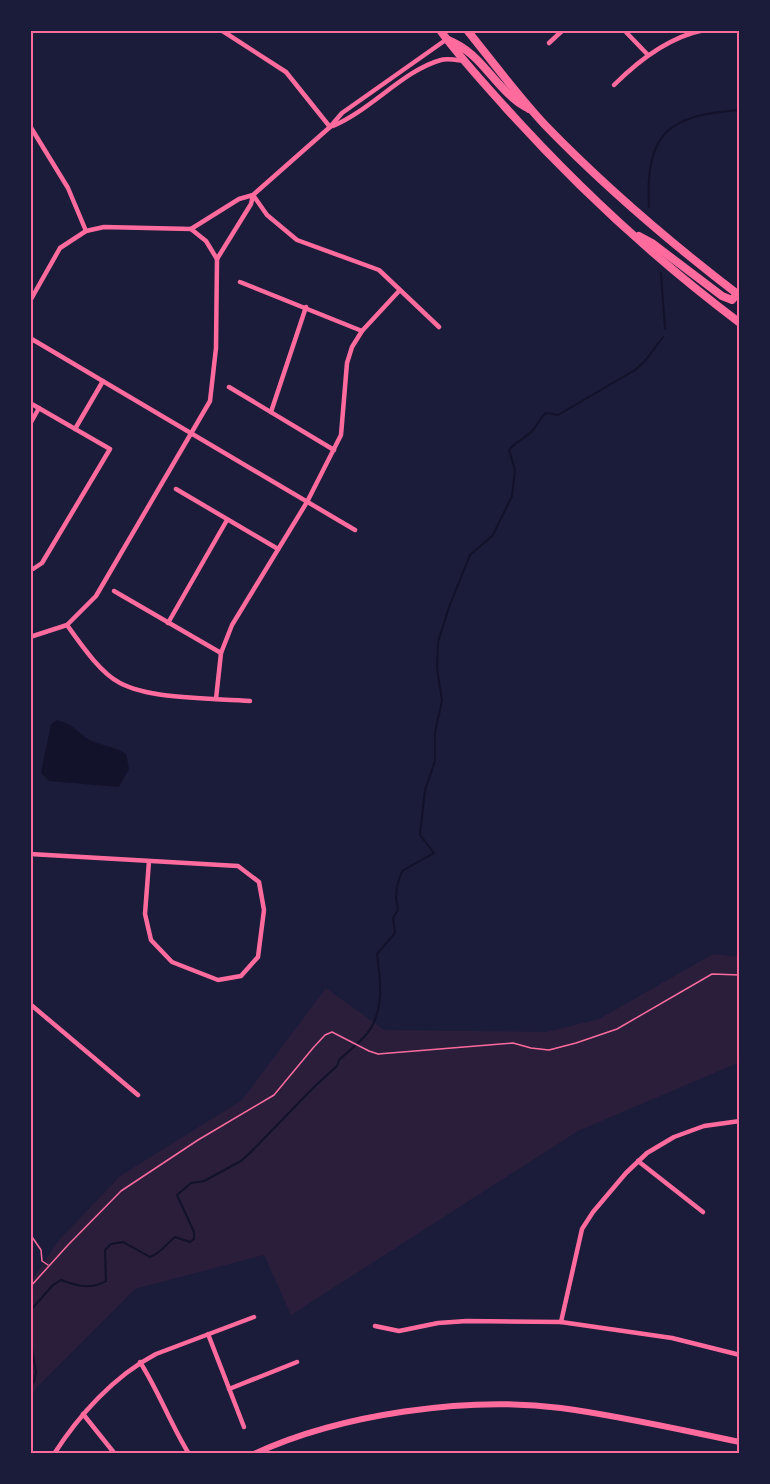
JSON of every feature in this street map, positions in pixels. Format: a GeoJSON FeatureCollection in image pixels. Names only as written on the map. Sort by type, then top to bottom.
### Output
{"type":"FeatureCollection","features":[{"type":"Feature","properties":{"kind":"highway"},"geometry":{"type":"LineString","coordinates":[[440,30],[464,61],[561,168],[687,283],[740,324]]}},
{"type":"Feature","properties":{"kind":"highway"},"geometry":{"type":"LineString","coordinates":[[466,30],[535,112],[610,188],[739,295],[732,300],[722,296],[652,243],[632,234]]}},
{"type":"Feature","properties":{"kind":"highway"},"geometry":{"type":"LineString","coordinates":[[447,39],[462,45],[475,56],[513,99],[535,112]]}},
{"type":"Feature","properties":{"kind":"main road"},"geometry":{"type":"LineString","coordinates":[[254,1454],[352,1422],[445,1406],[508,1405],[572,1410],[740,1442]]}},
{"type":"Feature","properties":{"kind":"street"},"geometry":{"type":"LineString","coordinates":[[221,30],[285,72],[330,127]]}},
{"type":"Feature","properties":{"kind":"street"},"geometry":{"type":"LineString","coordinates":[[549,43],[563,30]]}},
{"type":"Feature","properties":{"kind":"street"},"geometry":{"type":"LineString","coordinates":[[624,30],[648,55]]}},
{"type":"Feature","properties":{"kind":"street"},"geometry":{"type":"LineString","coordinates":[[614,85],[648,55],[704,30]]}},
{"type":"Feature","properties":{"kind":"street"},"geometry":{"type":"LineString","coordinates":[[30,301],[60,249],[86,231],[104,226],[191,229],[239,200],[253,195],[330,127],[342,113],[447,39]]}},
{"type":"Feature","properties":{"kind":"street"},"geometry":{"type":"LineString","coordinates":[[330,127],[351,118],[414,72],[442,59],[464,61]]}},
{"type":"Feature","properties":{"kind":"street"},"geometry":{"type":"LineString","coordinates":[[30,126],[68,188],[86,231]]}},
{"type":"Feature","properties":{"kind":"street"},"geometry":{"type":"LineString","coordinates":[[30,637],[67,625],[96,596],[210,401],[216,348],[217,260],[251,204],[253,195]]}},
{"type":"Feature","properties":{"kind":"street"},"geometry":{"type":"LineString","coordinates":[[253,195],[267,215],[297,240],[380,270],[399,291],[439,327]]}},
{"type":"Feature","properties":{"kind":"street"},"geometry":{"type":"LineString","coordinates":[[191,229],[206,241],[217,260]]}},
{"type":"Feature","properties":{"kind":"street"},"geometry":{"type":"LineString","coordinates":[[240,282],[362,331]]}},
{"type":"Feature","properties":{"kind":"street"},"geometry":{"type":"LineString","coordinates":[[216,699],[220,653],[232,625],[307,502],[341,435],[347,363],[352,347],[362,331],[399,291]]}},
{"type":"Feature","properties":{"kind":"street"},"geometry":{"type":"LineString","coordinates":[[271,412],[306,307]]}},
{"type":"Feature","properties":{"kind":"street"},"geometry":{"type":"LineString","coordinates":[[30,338],[355,530]]}},
{"type":"Feature","properties":{"kind":"street"},"geometry":{"type":"LineString","coordinates":[[75,429],[102,381]]}},
{"type":"Feature","properties":{"kind":"street"},"geometry":{"type":"LineString","coordinates":[[230,387],[334,450]]}},
{"type":"Feature","properties":{"kind":"street"},"geometry":{"type":"LineString","coordinates":[[30,402],[110,449],[42,563],[33,569],[30,567]]}},
{"type":"Feature","properties":{"kind":"street"},"geometry":{"type":"LineString","coordinates":[[30,424],[39,408]]}},
{"type":"Feature","properties":{"kind":"street"},"geometry":{"type":"LineString","coordinates":[[176,489],[278,549]]}},
{"type":"Feature","properties":{"kind":"street"},"geometry":{"type":"LineString","coordinates":[[168,622],[227,520]]}},
{"type":"Feature","properties":{"kind":"street"},"geometry":{"type":"LineString","coordinates":[[114,591],[220,653]]}},
{"type":"Feature","properties":{"kind":"street"},"geometry":{"type":"LineString","coordinates":[[67,625],[92,658],[119,683],[148,692],[250,701]]}},
{"type":"Feature","properties":{"kind":"street"},"geometry":{"type":"LineString","coordinates":[[30,854],[238,866],[259,882],[264,910],[258,957],[242,976],[218,980],[172,962],[151,940],[145,914],[149,861]]}},
{"type":"Feature","properties":{"kind":"street"},"geometry":{"type":"LineString","coordinates":[[30,1004],[138,1095]]}},
{"type":"Feature","properties":{"kind":"street"},"geometry":{"type":"LineString","coordinates":[[561,1322],[582,1229],[593,1212],[638,1161],[658,1146],[689,1130],[717,1123],[740,1121]]}},
{"type":"Feature","properties":{"kind":"street"},"geometry":{"type":"LineString","coordinates":[[638,1161],[703,1212]]}},
{"type":"Feature","properties":{"kind":"street"},"geometry":{"type":"LineString","coordinates":[[54,1454],[83,1414],[128,1371],[141,1362],[156,1354],[254,1317]]}},
{"type":"Feature","properties":{"kind":"street"},"geometry":{"type":"LineString","coordinates":[[375,1326],[399,1331],[460,1321],[561,1322],[672,1338],[740,1355]]}},
{"type":"Feature","properties":{"kind":"street"},"geometry":{"type":"LineString","coordinates":[[208,1334],[244,1427]]}},
{"type":"Feature","properties":{"kind":"street"},"geometry":{"type":"LineString","coordinates":[[141,1362],[162,1398],[177,1434],[189,1454]]}},
{"type":"Feature","properties":{"kind":"street"},"geometry":{"type":"LineString","coordinates":[[229,1389],[297,1362]]}},
{"type":"Feature","properties":{"kind":"street"},"geometry":{"type":"LineString","coordinates":[[83,1414],[115,1454]]}},
{"type":"Feature","properties":{"kind":"path"},"geometry":{"type":"LineString","coordinates":[[30,1287],[122,1191],[184,1148],[274,1095],[325,1035],[332,1032],[369,1051],[378,1053],[513,1042],[531,1048],[549,1050],[617,1029],[712,974],[740,975]]}},
{"type":"Feature","properties":{"kind":"path"},"geometry":{"type":"LineString","coordinates":[[30,1234],[41,1250],[42,1261],[49,1265]]}},
{"type":"Feature","properties":{"kind":"shaded area"},"geometry":{"type":"Polygon","coordinates":[[[57,720],[71,726],[90,740],[126,754],[129,769],[119,787],[49,781],[41,773],[51,724],[57,720]]]}},
{"type":"Feature","properties":{"kind":"shaded area"},"geometry":{"type":"Polygon","coordinates":[[[713,954],[740,957],[740,1062],[578,1131],[291,1315],[264,1255],[135,1289],[37,1387],[30,1397],[30,1283],[59,1240],[120,1176],[242,1100],[326,988],[384,1030],[546,1032],[599,1019],[713,954]]]}},
{"type":"Feature","properties":{"kind":"waterway"},"geometry":{"type":"LineString","coordinates":[[649,207],[652,161],[657,145],[666,132],[679,123],[695,117],[740,110]]}},
{"type":"Feature","properties":{"kind":"waterway"},"geometry":{"type":"LineString","coordinates":[[661,273],[665,329]]}},
{"type":"Feature","properties":{"kind":"waterway"},"geometry":{"type":"LineString","coordinates":[[30,1311],[53,1285],[61,1280],[84,1286],[106,1281],[105,1250],[111,1244],[123,1242],[150,1257],[175,1237],[190,1242],[194,1239],[194,1232],[177,1195],[191,1183],[204,1181],[241,1161],[337,1066],[339,1060],[371,1028],[380,998],[377,954],[395,933],[393,918],[398,910],[397,886],[402,871],[434,853],[420,835],[425,790],[435,761],[435,732],[442,701],[437,668],[438,642],[470,555],[493,535],[512,496],[515,470],[509,450],[530,433],[546,413],[558,415],[635,370],[645,361],[663,337]]}},
{"type":"Feature","properties":{"kind":"waterway"},"geometry":{"type":"LineString","coordinates":[[30,1337],[36,1372],[34,1382],[30,1384]]}}]}
